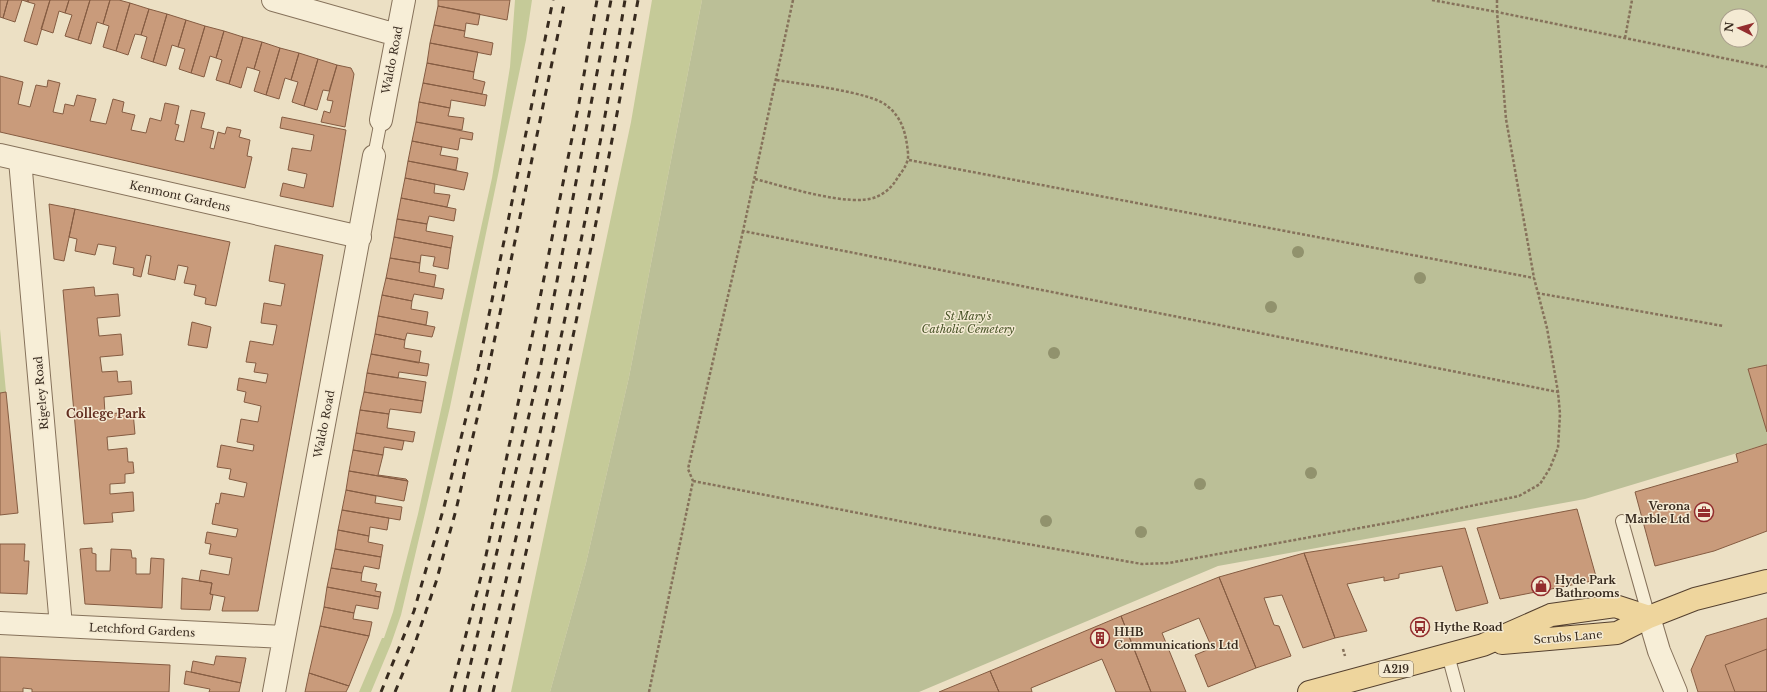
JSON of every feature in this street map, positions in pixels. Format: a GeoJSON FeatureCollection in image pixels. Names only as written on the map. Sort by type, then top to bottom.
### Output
{"type":"FeatureCollection","features":[{"type":"Feature","properties":{"kind":"main road","name":"Scrubs Lane"},"geometry":{"type":"LineString","coordinates":[[1309,692],[1483,645],[1617,633],[1649,617],[1695,599],[1767,581]]}},
{"type":"Feature","properties":{"kind":"street"},"geometry":{"type":"LineString","coordinates":[[273,0],[397,35]]}},
{"type":"Feature","properties":{"kind":"street","name":"Waldo Road"},"geometry":{"type":"LineString","coordinates":[[381,120],[404,0]]}},
{"type":"Feature","properties":{"kind":"street","name":"Waldo Road"},"geometry":{"type":"LineString","coordinates":[[274,692],[374,156]]}},
{"type":"Feature","properties":{"kind":"street","name":"Kenmont Gardens"},"geometry":{"type":"LineString","coordinates":[[10,157],[360,236]]}},
{"type":"Feature","properties":{"kind":"street","name":"Rigeley Road"},"geometry":{"type":"LineString","coordinates":[[10,157],[61,626]]}},
{"type":"Feature","properties":{"kind":"street"},"geometry":{"type":"LineString","coordinates":[[1649,617],[1659,651],[1676,692]]}},
{"type":"Feature","properties":{"kind":"street","name":"Letchford Gardens"},"geometry":{"type":"LineString","coordinates":[[0,623],[284,637]]}},
{"type":"Feature","properties":{"kind":"lane"},"geometry":{"type":"LineString","coordinates":[[374,156],[381,120]]}},
{"type":"Feature","properties":{"kind":"lane"},"geometry":{"type":"LineString","coordinates":[[1622,521],[1649,617]]}},
{"type":"Feature","properties":{"kind":"lane"},"geometry":{"type":"LineString","coordinates":[[1448,655],[1458,692]]}},
{"type":"Feature","properties":{"kind":"path"},"geometry":{"type":"LineString","coordinates":[[649,692],[693,481],[688,469],[777,80],[793,0]]}},
{"type":"Feature","properties":{"kind":"path"},"geometry":{"type":"LineString","coordinates":[[1432,0],[1767,67]]}},
{"type":"Feature","properties":{"kind":"path"},"geometry":{"type":"LineString","coordinates":[[693,481],[941,529],[1142,564],[1169,563],[1398,521],[1519,496],[1540,484],[1550,468],[1558,448],[1560,414],[1558,392],[1547,328],[1534,278],[1506,119],[1497,0]]}},
{"type":"Feature","properties":{"kind":"path"},"geometry":{"type":"LineString","coordinates":[[1625,38],[1632,0]]}},
{"type":"Feature","properties":{"kind":"path"},"geometry":{"type":"LineString","coordinates":[[754,179],[826,197],[860,200],[876,198],[890,189],[909,160],[906,135],[899,119],[885,104],[868,97],[777,80]]}},
{"type":"Feature","properties":{"kind":"path"},"geometry":{"type":"LineString","coordinates":[[909,160],[1534,278]]}},
{"type":"Feature","properties":{"kind":"path"},"geometry":{"type":"LineString","coordinates":[[743,231],[1558,392]]}},
{"type":"Feature","properties":{"kind":"path"},"geometry":{"type":"LineString","coordinates":[[1537,293],[1723,326]]}},
{"type":"Feature","properties":{"kind":"path"},"geometry":{"type":"LineString","coordinates":[[1343,649],[1345,656]]}},
{"type":"Feature","properties":{"kind":"green space"},"geometry":{"type":"Polygon","coordinates":[[[515,0],[532,0],[526,40],[450,407],[401,615],[391,644],[371,692],[359,692],[382,638],[384,638],[393,612],[418,514],[492,178],[510,67],[515,0]]]}},
{"type":"Feature","properties":{"kind":"green space"},"geometry":{"type":"Polygon","coordinates":[[[652,0],[702,0],[629,377],[586,563],[550,692],[511,692],[631,122],[652,0]]]}},
{"type":"Feature","properties":{"kind":"green space","name":"St Mary's Catholic Cemetery"},"geometry":{"type":"Polygon","coordinates":[[[702,0],[1767,0],[1767,365],[1748,369],[1767,432],[1767,444],[1585,499],[1218,566],[919,692],[550,692],[586,563],[629,377],[702,0]]]}},
{"type":"Feature","properties":{"kind":"green space"},"geometry":{"type":"Polygon","coordinates":[[[0,329],[6,392],[0,393],[0,329]]]}},
{"type":"Feature","properties":{"kind":"building"},"geometry":{"type":"Polygon","coordinates":[[[0,0],[8,0],[3,18],[0,17],[0,0]]]}},
{"type":"Feature","properties":{"kind":"building"},"geometry":{"type":"Polygon","coordinates":[[[8,0],[22,0],[15,22],[3,18],[8,0]]]}},
{"type":"Feature","properties":{"kind":"building"},"geometry":{"type":"Polygon","coordinates":[[[28,0],[50,0],[37,45],[24,41],[35,4],[28,2],[28,0]]]}},
{"type":"Feature","properties":{"kind":"building"},"geometry":{"type":"Polygon","coordinates":[[[50,0],[69,0],[65,13],[59,11],[53,33],[41,29],[50,0]]]}},
{"type":"Feature","properties":{"kind":"building"},"geometry":{"type":"Polygon","coordinates":[[[69,0],[90,0],[78,40],[65,36],[72,15],[65,13],[69,0]]]}},
{"type":"Feature","properties":{"kind":"building"},"geometry":{"type":"Polygon","coordinates":[[[90,0],[110,0],[103,24],[97,22],[91,44],[78,40],[90,0]]]}},
{"type":"Feature","properties":{"kind":"building"},"geometry":{"type":"Polygon","coordinates":[[[110,0],[119,0],[130,3],[116,51],[103,47],[109,26],[103,24],[110,0]]]}},
{"type":"Feature","properties":{"kind":"building"},"geometry":{"type":"Polygon","coordinates":[[[438,0],[510,0],[507,20],[438,6],[438,0]]]}},
{"type":"Feature","properties":{"kind":"building"},"geometry":{"type":"Polygon","coordinates":[[[130,3],[149,9],[141,35],[135,34],[128,55],[116,51],[130,3]]]}},
{"type":"Feature","properties":{"kind":"building"},"geometry":{"type":"Polygon","coordinates":[[[438,6],[480,14],[478,25],[466,23],[465,31],[434,25],[438,6]]]}},
{"type":"Feature","properties":{"kind":"building"},"geometry":{"type":"Polygon","coordinates":[[[149,9],[167,14],[153,62],[141,58],[147,37],[141,35],[149,9]]]}},
{"type":"Feature","properties":{"kind":"building"},"geometry":{"type":"Polygon","coordinates":[[[167,14],[186,20],[178,47],[172,45],[166,66],[153,62],[167,14]]]}},
{"type":"Feature","properties":{"kind":"building"},"geometry":{"type":"Polygon","coordinates":[[[186,20],[205,26],[191,73],[179,69],[185,49],[178,47],[186,20]]]}},
{"type":"Feature","properties":{"kind":"building"},"geometry":{"type":"Polygon","coordinates":[[[434,25],[465,31],[464,37],[493,43],[491,55],[430,43],[434,25]]]}},
{"type":"Feature","properties":{"kind":"building"},"geometry":{"type":"Polygon","coordinates":[[[205,26],[224,31],[216,58],[210,56],[204,77],[191,73],[205,26]]]}},
{"type":"Feature","properties":{"kind":"building"},"geometry":{"type":"Polygon","coordinates":[[[224,31],[243,37],[229,84],[216,80],[222,60],[216,58],[224,31]]]}},
{"type":"Feature","properties":{"kind":"building"},"geometry":{"type":"Polygon","coordinates":[[[243,37],[262,42],[254,69],[247,67],[241,88],[229,84],[243,37]]]}},
{"type":"Feature","properties":{"kind":"building"},"geometry":{"type":"Polygon","coordinates":[[[262,42],[280,48],[266,95],[254,91],[260,71],[254,69],[262,42]]]}},
{"type":"Feature","properties":{"kind":"building"},"geometry":{"type":"Polygon","coordinates":[[[430,43],[478,52],[474,72],[427,63],[430,43]]]}},
{"type":"Feature","properties":{"kind":"building"},"geometry":{"type":"Polygon","coordinates":[[[280,48],[299,53],[291,80],[285,78],[279,99],[266,95],[280,48]]]}},
{"type":"Feature","properties":{"kind":"building"},"geometry":{"type":"Polygon","coordinates":[[[299,53],[318,59],[304,106],[292,102],[298,82],[291,80],[299,53]]]}},
{"type":"Feature","properties":{"kind":"building"},"geometry":{"type":"Polygon","coordinates":[[[318,59],[337,65],[329,91],[323,90],[317,110],[304,106],[318,59]]]}},
{"type":"Feature","properties":{"kind":"building"},"geometry":{"type":"Polygon","coordinates":[[[427,63],[474,72],[473,79],[485,82],[482,94],[423,83],[427,63]]]}},
{"type":"Feature","properties":{"kind":"building"},"geometry":{"type":"Polygon","coordinates":[[[337,65],[351,68],[354,74],[345,127],[321,122],[324,111],[330,113],[333,101],[327,100],[337,65]]]}},
{"type":"Feature","properties":{"kind":"building"},"geometry":{"type":"Polygon","coordinates":[[[0,76],[23,82],[18,104],[30,107],[36,85],[47,87],[48,80],[60,83],[53,112],[63,114],[65,104],[74,106],[77,95],[96,99],[90,121],[106,124],[113,99],[124,102],[122,112],[135,115],[131,130],[146,133],[150,118],[161,121],[165,103],[179,106],[175,124],[179,125],[175,140],[184,142],[191,110],[205,113],[201,128],[214,131],[210,148],[214,149],[218,132],[225,134],[227,127],[241,130],[239,137],[250,140],[247,156],[252,157],[245,188],[0,132],[0,76]]]}},
{"type":"Feature","properties":{"kind":"building"},"geometry":{"type":"Polygon","coordinates":[[[423,83],[487,95],[485,106],[451,100],[450,108],[419,102],[423,83]]]}},
{"type":"Feature","properties":{"kind":"building"},"geometry":{"type":"Polygon","coordinates":[[[419,102],[450,108],[448,116],[464,118],[462,130],[416,122],[419,102]]]}},
{"type":"Feature","properties":{"kind":"building"},"geometry":{"type":"Polygon","coordinates":[[[282,117],[346,130],[333,207],[280,196],[283,183],[304,188],[307,174],[288,170],[292,148],[311,151],[314,135],[280,128],[282,117]]]}},
{"type":"Feature","properties":{"kind":"building"},"geometry":{"type":"Polygon","coordinates":[[[416,122],[473,133],[472,140],[460,138],[458,150],[412,141],[416,122]]]}},
{"type":"Feature","properties":{"kind":"building"},"geometry":{"type":"Polygon","coordinates":[[[412,141],[442,147],[440,155],[458,158],[456,170],[408,161],[412,141]]]}},
{"type":"Feature","properties":{"kind":"building"},"geometry":{"type":"Polygon","coordinates":[[[408,161],[468,173],[464,190],[405,178],[408,161]]]}},
{"type":"Feature","properties":{"kind":"building"},"geometry":{"type":"Polygon","coordinates":[[[405,178],[435,184],[434,193],[450,195],[447,207],[401,198],[405,178]]]}},
{"type":"Feature","properties":{"kind":"building"},"geometry":{"type":"Polygon","coordinates":[[[401,198],[456,209],[454,221],[429,216],[427,224],[397,219],[401,198]]]}},
{"type":"Feature","properties":{"kind":"building"},"geometry":{"type":"Polygon","coordinates":[[[49,204],[75,209],[64,261],[54,259],[49,204]]]}},
{"type":"Feature","properties":{"kind":"building"},"geometry":{"type":"Polygon","coordinates":[[[75,209],[230,242],[216,306],[205,304],[206,298],[194,295],[196,285],[184,283],[188,267],[178,265],[175,280],[148,274],[151,256],[146,255],[141,277],[133,275],[134,268],[113,264],[116,247],[98,244],[95,255],[75,251],[77,239],[69,237],[75,209]]]}},
{"type":"Feature","properties":{"kind":"building"},"geometry":{"type":"Polygon","coordinates":[[[397,219],[427,224],[426,231],[453,236],[451,248],[394,237],[397,219]]]}},
{"type":"Feature","properties":{"kind":"building"},"geometry":{"type":"Polygon","coordinates":[[[394,237],[451,248],[448,269],[433,266],[435,257],[421,255],[420,263],[390,258],[394,237]]]}},
{"type":"Feature","properties":{"kind":"building"},"geometry":{"type":"Polygon","coordinates":[[[275,245],[323,255],[258,611],[222,611],[225,597],[210,594],[212,583],[199,581],[201,570],[229,575],[232,558],[209,554],[211,544],[205,543],[207,532],[236,537],[238,529],[212,524],[216,503],[219,504],[221,493],[244,497],[247,483],[229,479],[231,469],[217,467],[221,445],[253,451],[254,445],[237,442],[241,419],[258,422],[261,406],[244,402],[246,392],[237,390],[239,378],[266,383],[268,374],[254,372],[256,363],[246,362],[250,341],[273,345],[277,325],[261,323],[264,303],[281,306],[285,284],[269,281],[275,245]]]}},
{"type":"Feature","properties":{"kind":"building"},"geometry":{"type":"Polygon","coordinates":[[[390,258],[420,263],[419,272],[436,275],[434,287],[386,278],[390,258]]]}},
{"type":"Feature","properties":{"kind":"building"},"geometry":{"type":"Polygon","coordinates":[[[386,278],[444,289],[442,299],[414,294],[412,301],[382,295],[386,278]]]}},
{"type":"Feature","properties":{"kind":"building"},"geometry":{"type":"Polygon","coordinates":[[[94,287],[95,296],[118,294],[120,316],[97,318],[99,336],[121,334],[123,355],[100,357],[102,372],[117,371],[118,382],[131,381],[132,394],[104,397],[105,414],[133,412],[135,434],[107,437],[108,450],[127,448],[128,462],[133,462],[134,473],[125,474],[125,483],[110,484],[110,494],[133,492],[134,511],[112,513],[113,522],[84,524],[63,290],[94,287]]]}},
{"type":"Feature","properties":{"kind":"building"},"geometry":{"type":"Polygon","coordinates":[[[382,295],[412,301],[411,309],[428,312],[426,325],[378,316],[382,295]]]}},
{"type":"Feature","properties":{"kind":"building"},"geometry":{"type":"Polygon","coordinates":[[[378,316],[435,327],[432,337],[407,333],[405,340],[375,334],[378,316]]]}},
{"type":"Feature","properties":{"kind":"building"},"geometry":{"type":"Polygon","coordinates":[[[192,322],[211,327],[207,348],[188,345],[192,322]]]}},
{"type":"Feature","properties":{"kind":"building"},"geometry":{"type":"Polygon","coordinates":[[[375,334],[405,340],[404,348],[421,351],[419,363],[371,354],[375,334]]]}},
{"type":"Feature","properties":{"kind":"building"},"geometry":{"type":"Polygon","coordinates":[[[371,354],[429,364],[427,376],[399,372],[398,378],[367,373],[371,354]]]}},
{"type":"Feature","properties":{"kind":"building"},"geometry":{"type":"Polygon","coordinates":[[[1767,365],[1767,432],[1748,369],[1767,365]]]}},
{"type":"Feature","properties":{"kind":"building"},"geometry":{"type":"Polygon","coordinates":[[[367,373],[426,382],[423,401],[364,392],[367,373]]]}},
{"type":"Feature","properties":{"kind":"building"},"geometry":{"type":"Polygon","coordinates":[[[6,392],[18,513],[0,515],[0,393],[6,392]]]}},
{"type":"Feature","properties":{"kind":"building"},"geometry":{"type":"Polygon","coordinates":[[[364,392],[423,401],[421,413],[390,409],[389,414],[360,410],[364,392]]]}},
{"type":"Feature","properties":{"kind":"building"},"geometry":{"type":"Polygon","coordinates":[[[360,410],[389,414],[387,428],[415,432],[413,442],[356,433],[360,410]]]}},
{"type":"Feature","properties":{"kind":"building"},"geometry":{"type":"Polygon","coordinates":[[[356,433],[404,441],[402,450],[384,447],[383,455],[353,450],[356,433]]]}},
{"type":"Feature","properties":{"kind":"building","name":"Verona Marble Ltd"},"geometry":{"type":"Polygon","coordinates":[[[1767,444],[1767,531],[1714,551],[1655,566],[1635,492],[1738,462],[1736,454],[1767,444]]]}},
{"type":"Feature","properties":{"kind":"building"},"geometry":{"type":"Polygon","coordinates":[[[353,450],[383,455],[378,475],[406,479],[408,481],[349,471],[353,450]]]}},
{"type":"Feature","properties":{"kind":"building"},"geometry":{"type":"Polygon","coordinates":[[[349,471],[408,481],[404,501],[346,490],[349,471]]]}},
{"type":"Feature","properties":{"kind":"building"},"geometry":{"type":"Polygon","coordinates":[[[346,490],[376,496],[375,503],[402,507],[400,520],[342,510],[346,490]]]}},
{"type":"Feature","properties":{"kind":"building"},"geometry":{"type":"Polygon","coordinates":[[[1577,509],[1597,580],[1500,599],[1477,528],[1577,509]]]}},
{"type":"Feature","properties":{"kind":"building"},"geometry":{"type":"Polygon","coordinates":[[[342,510],[389,518],[387,530],[370,527],[369,536],[338,530],[342,510]]]}},
{"type":"Feature","properties":{"kind":"building"},"geometry":{"type":"Polygon","coordinates":[[[1465,528],[1488,603],[1456,611],[1442,566],[1399,574],[1399,578],[1384,581],[1384,577],[1347,584],[1367,631],[1335,638],[1304,553],[1465,528]]]}},
{"type":"Feature","properties":{"kind":"building"},"geometry":{"type":"Polygon","coordinates":[[[338,530],[369,536],[368,542],[383,545],[381,557],[335,549],[338,530]]]}},
{"type":"Feature","properties":{"kind":"building"},"geometry":{"type":"Polygon","coordinates":[[[0,544],[25,544],[24,561],[29,561],[27,594],[0,593],[0,544]]]}},
{"type":"Feature","properties":{"kind":"building"},"geometry":{"type":"Polygon","coordinates":[[[92,548],[92,553],[96,554],[96,571],[110,571],[111,549],[131,550],[132,558],[136,558],[136,574],[150,574],[151,558],[164,559],[162,608],[85,604],[80,549],[92,548]]]}},
{"type":"Feature","properties":{"kind":"building"},"geometry":{"type":"Polygon","coordinates":[[[335,549],[381,557],[379,569],[364,566],[362,573],[331,568],[335,549]]]}},
{"type":"Feature","properties":{"kind":"building"},"geometry":{"type":"Polygon","coordinates":[[[1304,553],[1335,638],[1303,648],[1282,595],[1264,598],[1274,625],[1279,626],[1291,656],[1256,668],[1219,577],[1304,553]]]}},
{"type":"Feature","properties":{"kind":"building"},"geometry":{"type":"Polygon","coordinates":[[[331,568],[362,573],[361,581],[377,584],[375,591],[381,592],[380,597],[327,587],[331,568]]]}},
{"type":"Feature","properties":{"kind":"building"},"geometry":{"type":"Polygon","coordinates":[[[1219,577],[1256,668],[1208,687],[1195,655],[1212,648],[1199,618],[1162,633],[1186,692],[1151,692],[1121,616],[1219,577]]]}},
{"type":"Feature","properties":{"kind":"building"},"geometry":{"type":"Polygon","coordinates":[[[182,578],[212,583],[210,594],[213,595],[210,610],[181,609],[182,578]]]}},
{"type":"Feature","properties":{"kind":"building"},"geometry":{"type":"Polygon","coordinates":[[[327,587],[380,597],[378,609],[356,605],[354,613],[324,607],[327,587]]]}},
{"type":"Feature","properties":{"kind":"building"},"geometry":{"type":"Polygon","coordinates":[[[324,607],[354,613],[353,619],[372,622],[369,636],[320,626],[324,607]]]}},
{"type":"Feature","properties":{"kind":"building","name":"HHB Communications Ltd"},"geometry":{"type":"Polygon","coordinates":[[[1121,616],[1151,692],[1116,692],[1102,659],[1031,688],[1032,692],[999,692],[990,671],[1121,616]]]}},
{"type":"Feature","properties":{"kind":"building"},"geometry":{"type":"Polygon","coordinates":[[[1767,618],[1767,692],[1698,692],[1691,670],[1706,636],[1767,618]]]}},
{"type":"Feature","properties":{"kind":"building"},"geometry":{"type":"Polygon","coordinates":[[[320,626],[369,636],[349,686],[309,673],[320,626]]]}},
{"type":"Feature","properties":{"kind":"building"},"geometry":{"type":"Polygon","coordinates":[[[1767,649],[1767,692],[1735,692],[1725,665],[1767,649]]]}},
{"type":"Feature","properties":{"kind":"building"},"geometry":{"type":"Polygon","coordinates":[[[216,656],[246,658],[241,683],[191,672],[193,661],[214,665],[216,656]]]}},
{"type":"Feature","properties":{"kind":"building"},"geometry":{"type":"Polygon","coordinates":[[[0,657],[170,665],[169,692],[32,692],[32,689],[23,688],[23,692],[0,692],[0,657]]]}},
{"type":"Feature","properties":{"kind":"building"},"geometry":{"type":"Polygon","coordinates":[[[186,671],[241,683],[239,692],[209,692],[210,689],[184,684],[186,671]]]}},
{"type":"Feature","properties":{"kind":"building"},"geometry":{"type":"Polygon","coordinates":[[[990,671],[999,692],[939,692],[990,671]]]}},
{"type":"Feature","properties":{"kind":"building"},"geometry":{"type":"Polygon","coordinates":[[[309,673],[349,686],[346,692],[305,692],[309,673]]]}},
{"type":"Feature","properties":{"kind":"railway"},"geometry":{"type":"LineString","coordinates":[[381,692],[414,611],[444,507],[478,369],[553,0]]}},
{"type":"Feature","properties":{"kind":"railway"},"geometry":{"type":"LineString","coordinates":[[395,692],[413,649],[436,582],[456,510],[488,371],[565,0]]}},
{"type":"Feature","properties":{"kind":"railway"},"geometry":{"type":"LineString","coordinates":[[451,692],[484,565],[536,318],[579,103],[597,0]]}},
{"type":"Feature","properties":{"kind":"railway"},"geometry":{"type":"LineString","coordinates":[[464,692],[541,364],[611,0]]}},
{"type":"Feature","properties":{"kind":"railway"},"geometry":{"type":"LineString","coordinates":[[479,692],[559,348],[594,174],[625,0]]}},
{"type":"Feature","properties":{"kind":"railway"},"geometry":{"type":"LineString","coordinates":[[493,692],[514,606],[571,347],[606,174],[638,0]]}},
{"type":"Feature","properties":{"kind":"place","name":"Verona Marble Ltd"},"geometry":{"type":"Point","coordinates":[1704,512]}},
{"type":"Feature","properties":{"kind":"place","name":"Hyde Park Bathrooms"},"geometry":{"type":"Point","coordinates":[1541,586]}},
{"type":"Feature","properties":{"kind":"place","name":"Hythe Road"},"geometry":{"type":"Point","coordinates":[1420,627]}},
{"type":"Feature","properties":{"kind":"place","name":"HHB Communications Ltd"},"geometry":{"type":"Point","coordinates":[1100,638]}},
{"type":"Feature","properties":{"kind":"district","name":"College Park"},"geometry":{"type":"Point","coordinates":[106,413]}}]}
